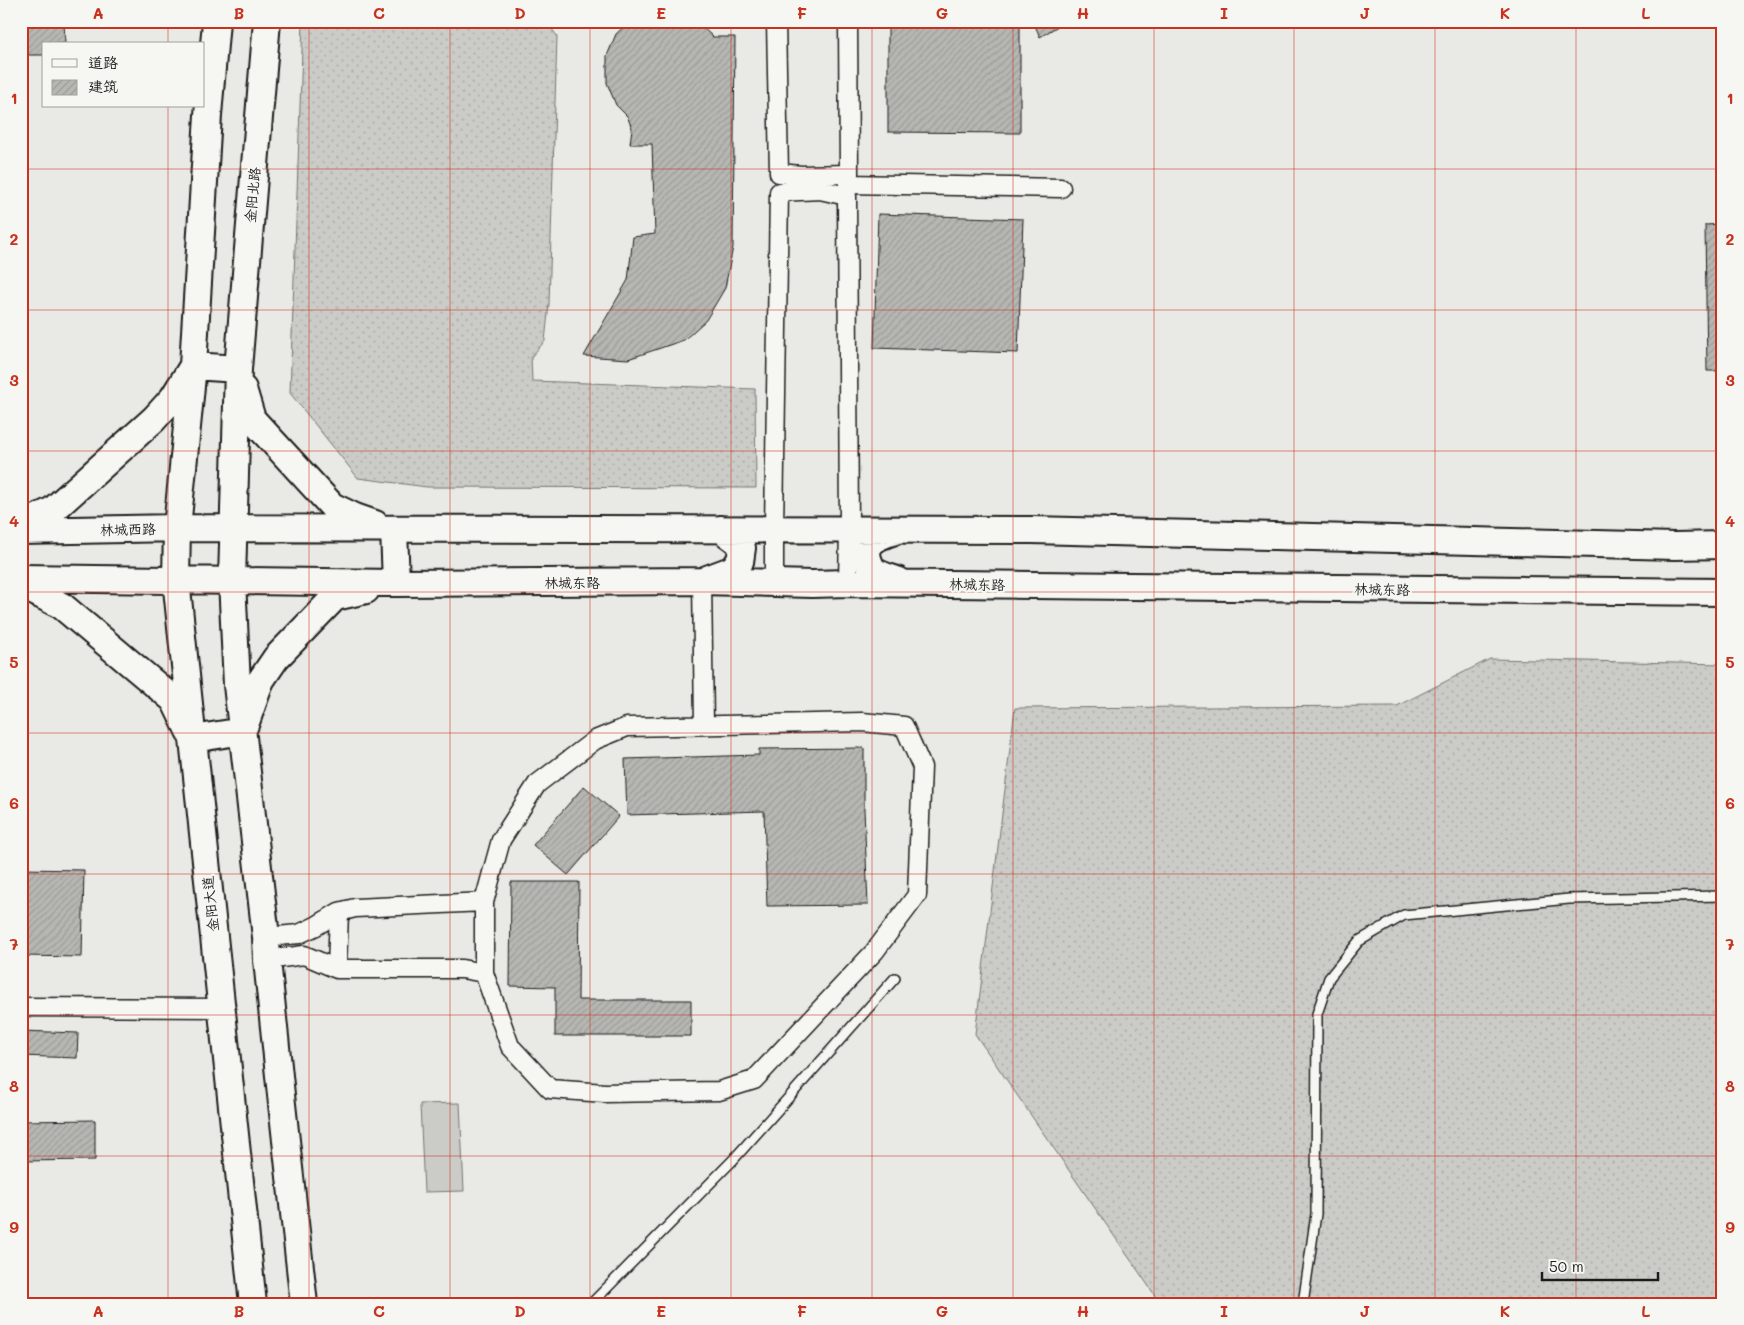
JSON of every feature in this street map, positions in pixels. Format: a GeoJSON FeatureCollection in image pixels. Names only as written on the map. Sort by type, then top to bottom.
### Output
{"type":"FeatureCollection","features":[{"type":"Feature","properties":{"kind":"main road"},"geometry":{"type":"LineString","coordinates":[[216,21],[208,114],[193,366],[177,528],[176,580],[193,739],[243,731]]}},
{"type":"Feature","properties":{"kind":"main road","name":"金阳北路"},"geometry":{"type":"LineString","coordinates":[[243,731],[238,685],[232,580],[238,369],[267,21]]}},
{"type":"Feature","properties":{"kind":"main road"},"geometry":{"type":"LineString","coordinates":[[193,366],[238,369],[252,419],[332,506],[355,517],[394,530]]}},
{"type":"Feature","properties":{"kind":"main road"},"geometry":{"type":"LineString","coordinates":[[21,526],[54,510],[154,419],[173,398],[193,366]]}},
{"type":"Feature","properties":{"kind":"main road"},"geometry":{"type":"LineString","coordinates":[[234,529],[1032,530],[1675,546],[1723,544]]}},
{"type":"Feature","properties":{"kind":"main road","name":"林城西路"},"geometry":{"type":"LineString","coordinates":[[21,530],[234,529]]}},
{"type":"Feature","properties":{"kind":"main road"},"geometry":{"type":"LineString","coordinates":[[702,581],[731,570],[740,562],[742,548],[740,543],[721,529]]}},
{"type":"Feature","properties":{"kind":"main road"},"geometry":{"type":"LineString","coordinates":[[304,1304],[243,731],[261,680],[276,658],[336,597],[396,583],[394,530]]}},
{"type":"Feature","properties":{"kind":"main road"},"geometry":{"type":"LineString","coordinates":[[899,530],[875,538],[870,544],[867,555],[874,571],[905,584]]}},
{"type":"Feature","properties":{"kind":"main road"},"geometry":{"type":"LineString","coordinates":[[21,578],[232,580]]}},
{"type":"Feature","properties":{"kind":"main road","name":"林城东路"},"geometry":{"type":"LineString","coordinates":[[232,580],[396,583],[848,582],[1723,592]]}},
{"type":"Feature","properties":{"kind":"main road","name":"金阳大道"},"geometry":{"type":"LineString","coordinates":[[21,585],[62,606],[174,700],[193,739],[253,1304]]}},
{"type":"Feature","properties":{"kind":"street"},"geometry":{"type":"LineString","coordinates":[[774,583],[779,192],[776,21]]}},
{"type":"Feature","properties":{"kind":"street"},"geometry":{"type":"LineString","coordinates":[[848,21],[848,582]]}},
{"type":"Feature","properties":{"kind":"street"},"geometry":{"type":"LineString","coordinates":[[779,173],[801,175],[848,185]]}},
{"type":"Feature","properties":{"kind":"street"},"geometry":{"type":"LineString","coordinates":[[779,192],[820,190],[848,185],[1060,188]]}},
{"type":"Feature","properties":{"kind":"street"},"geometry":{"type":"LineString","coordinates":[[702,581],[704,725]]}},
{"type":"Feature","properties":{"kind":"street"},"geometry":{"type":"LineString","coordinates":[[862,722],[904,726],[922,767],[917,895],[875,951],[754,1080],[719,1090],[605,1093],[550,1089],[510,1046],[484,973],[484,902],[501,840],[537,784],[595,740],[628,727],[704,725],[862,722]]}},
{"type":"Feature","properties":{"kind":"street"},"geometry":{"type":"LineString","coordinates":[[267,948],[316,926],[339,912],[355,908],[484,902]]}},
{"type":"Feature","properties":{"kind":"street"},"geometry":{"type":"LineString","coordinates":[[337,969],[339,912]]}},
{"type":"Feature","properties":{"kind":"street"},"geometry":{"type":"LineString","coordinates":[[267,948],[304,955],[337,969],[462,969],[484,973]]}},
{"type":"Feature","properties":{"kind":"street"},"geometry":{"type":"LineString","coordinates":[[21,1007],[221,1008]]}},
{"type":"Feature","properties":{"kind":"lane"},"geometry":{"type":"LineString","coordinates":[[1303,1304],[1316,1214],[1317,1014],[1329,978],[1359,942],[1404,915],[1569,899],[1723,896]]}},
{"type":"Feature","properties":{"kind":"lane"},"geometry":{"type":"LineString","coordinates":[[591,1304],[733,1160],[895,978]]}},
{"type":"Feature","properties":{"kind":"shaded area"},"geometry":{"type":"Polygon","coordinates":[[[303,21],[546,21],[557,36],[549,304],[545,341],[531,357],[532,381],[755,389],[756,488],[427,487],[358,478],[290,393],[303,21]]]}},
{"type":"Feature","properties":{"kind":"shaded area"},"geometry":{"type":"Polygon","coordinates":[[[1490,659],[1723,664],[1723,1304],[1161,1304],[975,1034],[1015,708],[1397,706],[1490,659]]]}},
{"type":"Feature","properties":{"kind":"shaded area"},"geometry":{"type":"Polygon","coordinates":[[[460,1103],[464,1191],[424,1192],[420,1104],[460,1103]]]}},
{"type":"Feature","properties":{"kind":"building"},"geometry":{"type":"Polygon","coordinates":[[[21,21],[64,21],[65,42],[42,42],[42,55],[21,55],[21,21]]]}},
{"type":"Feature","properties":{"kind":"building"},"geometry":{"type":"Polygon","coordinates":[[[630,21],[691,21],[701,26],[713,37],[735,37],[733,247],[725,288],[706,320],[684,340],[628,359],[584,356],[628,280],[633,237],[655,234],[652,144],[630,144],[632,128],[627,116],[616,105],[607,83],[607,56],[616,34],[630,21]]]}},
{"type":"Feature","properties":{"kind":"building"},"geometry":{"type":"Polygon","coordinates":[[[888,21],[1020,21],[1020,133],[888,132],[888,21]]]}},
{"type":"Feature","properties":{"kind":"building"},"geometry":{"type":"Polygon","coordinates":[[[1033,21],[1066,21],[1040,37],[1033,21]]]}},
{"type":"Feature","properties":{"kind":"building"},"geometry":{"type":"Polygon","coordinates":[[[878,214],[1023,219],[1018,353],[874,348],[878,214]]]}},
{"type":"Feature","properties":{"kind":"building"},"geometry":{"type":"Polygon","coordinates":[[[1723,224],[1723,371],[1707,371],[1705,225],[1723,224]]]}},
{"type":"Feature","properties":{"kind":"building"},"geometry":{"type":"Polygon","coordinates":[[[864,748],[864,809],[868,905],[767,906],[764,811],[627,815],[625,759],[759,755],[759,749],[864,748]]]}},
{"type":"Feature","properties":{"kind":"building"},"geometry":{"type":"Polygon","coordinates":[[[584,786],[619,816],[568,875],[533,845],[584,786]]]}},
{"type":"Feature","properties":{"kind":"building"},"geometry":{"type":"Polygon","coordinates":[[[21,869],[84,870],[82,957],[21,956],[21,869]]]}},
{"type":"Feature","properties":{"kind":"building"},"geometry":{"type":"Polygon","coordinates":[[[511,882],[579,882],[578,1000],[691,1000],[691,1036],[555,1036],[555,987],[510,986],[511,882]]]}},
{"type":"Feature","properties":{"kind":"building"},"geometry":{"type":"Polygon","coordinates":[[[21,1031],[78,1033],[77,1058],[21,1056],[21,1031]]]}},
{"type":"Feature","properties":{"kind":"building"},"geometry":{"type":"Polygon","coordinates":[[[95,1120],[95,1160],[21,1161],[21,1121],[95,1120]]]}}]}
